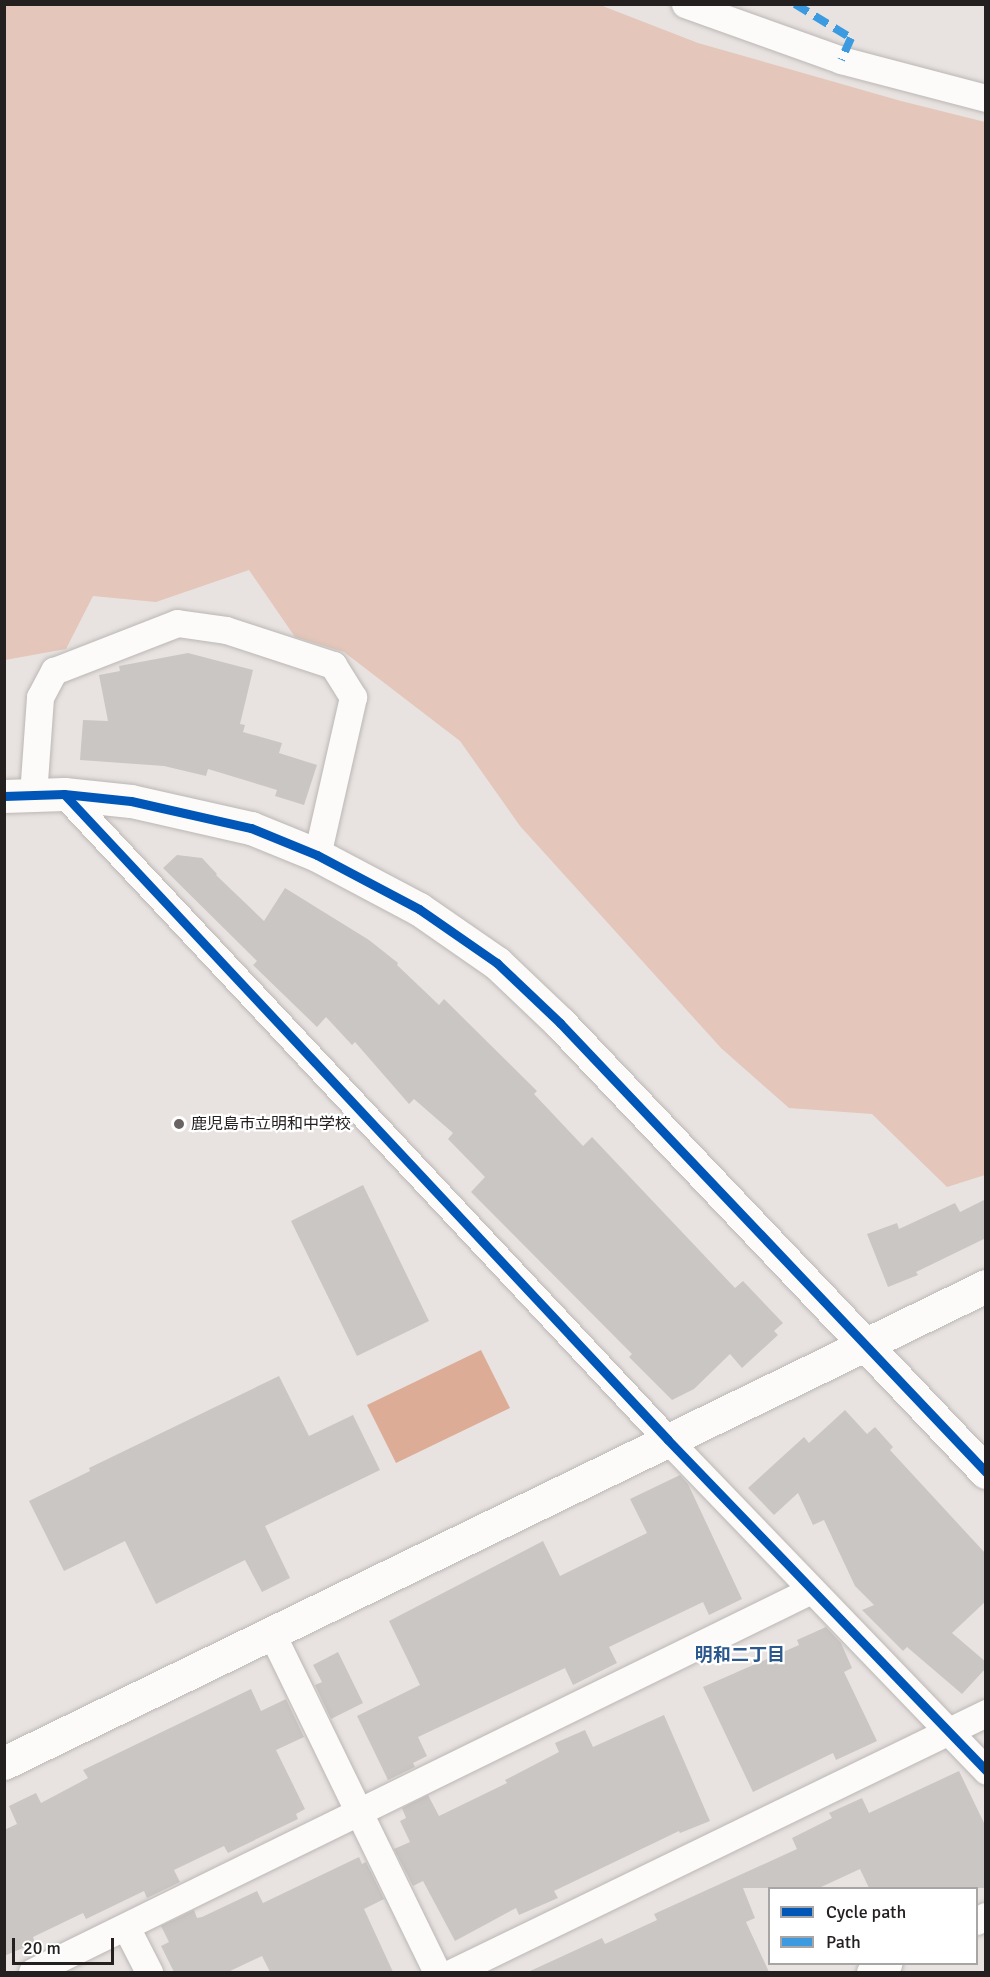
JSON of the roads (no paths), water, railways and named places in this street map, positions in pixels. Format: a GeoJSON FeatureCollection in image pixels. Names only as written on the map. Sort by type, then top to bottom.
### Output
{"type":"FeatureCollection","features":[{"type":"Feature","properties":{"kind":"street"},"geometry":{"type":"LineString","coordinates":[[685,4],[841,60],[986,98]]}},
{"type":"Feature","properties":{"kind":"street"},"geometry":{"type":"LineString","coordinates":[[317,855],[353,697],[333,665],[226,630],[177,623],[54,671],[40,697],[34,795],[668,1440],[945,1731],[986,1771]]}},
{"type":"Feature","properties":{"kind":"street"},"geometry":{"type":"LineString","coordinates":[[34,795],[130,801],[251,828],[317,855],[419,909],[498,963],[624,1089],[986,1472]]}},
{"type":"Feature","properties":{"kind":"street"},"geometry":{"type":"LineString","coordinates":[[4,1763],[986,1286]]}},
{"type":"Feature","properties":{"kind":"street"},"geometry":{"type":"LineString","coordinates":[[32,1972],[811,1590]]}},
{"type":"Feature","properties":{"kind":"street"},"geometry":{"type":"LineString","coordinates":[[271,1632],[437,1972]]}},
{"type":"Feature","properties":{"kind":"street"},"geometry":{"type":"LineString","coordinates":[[453,1972],[986,1713]]}},
{"type":"Feature","properties":{"kind":"street"},"geometry":{"type":"LineString","coordinates":[[126,1927],[149,1972]]}},
{"type":"Feature","properties":{"kind":"street"},"geometry":{"type":"LineString","coordinates":[[870,1972],[886,1965]]}},
{"type":"Feature","properties":{"kind":"place","name":"鹿児島市立明和中学校"},"geometry":{"type":"Point","coordinates":[179,1124]}},
{"type":"Feature","properties":{"kind":"district","name":"明和二丁目"},"geometry":{"type":"Point","coordinates":[740,1655]}}]}
